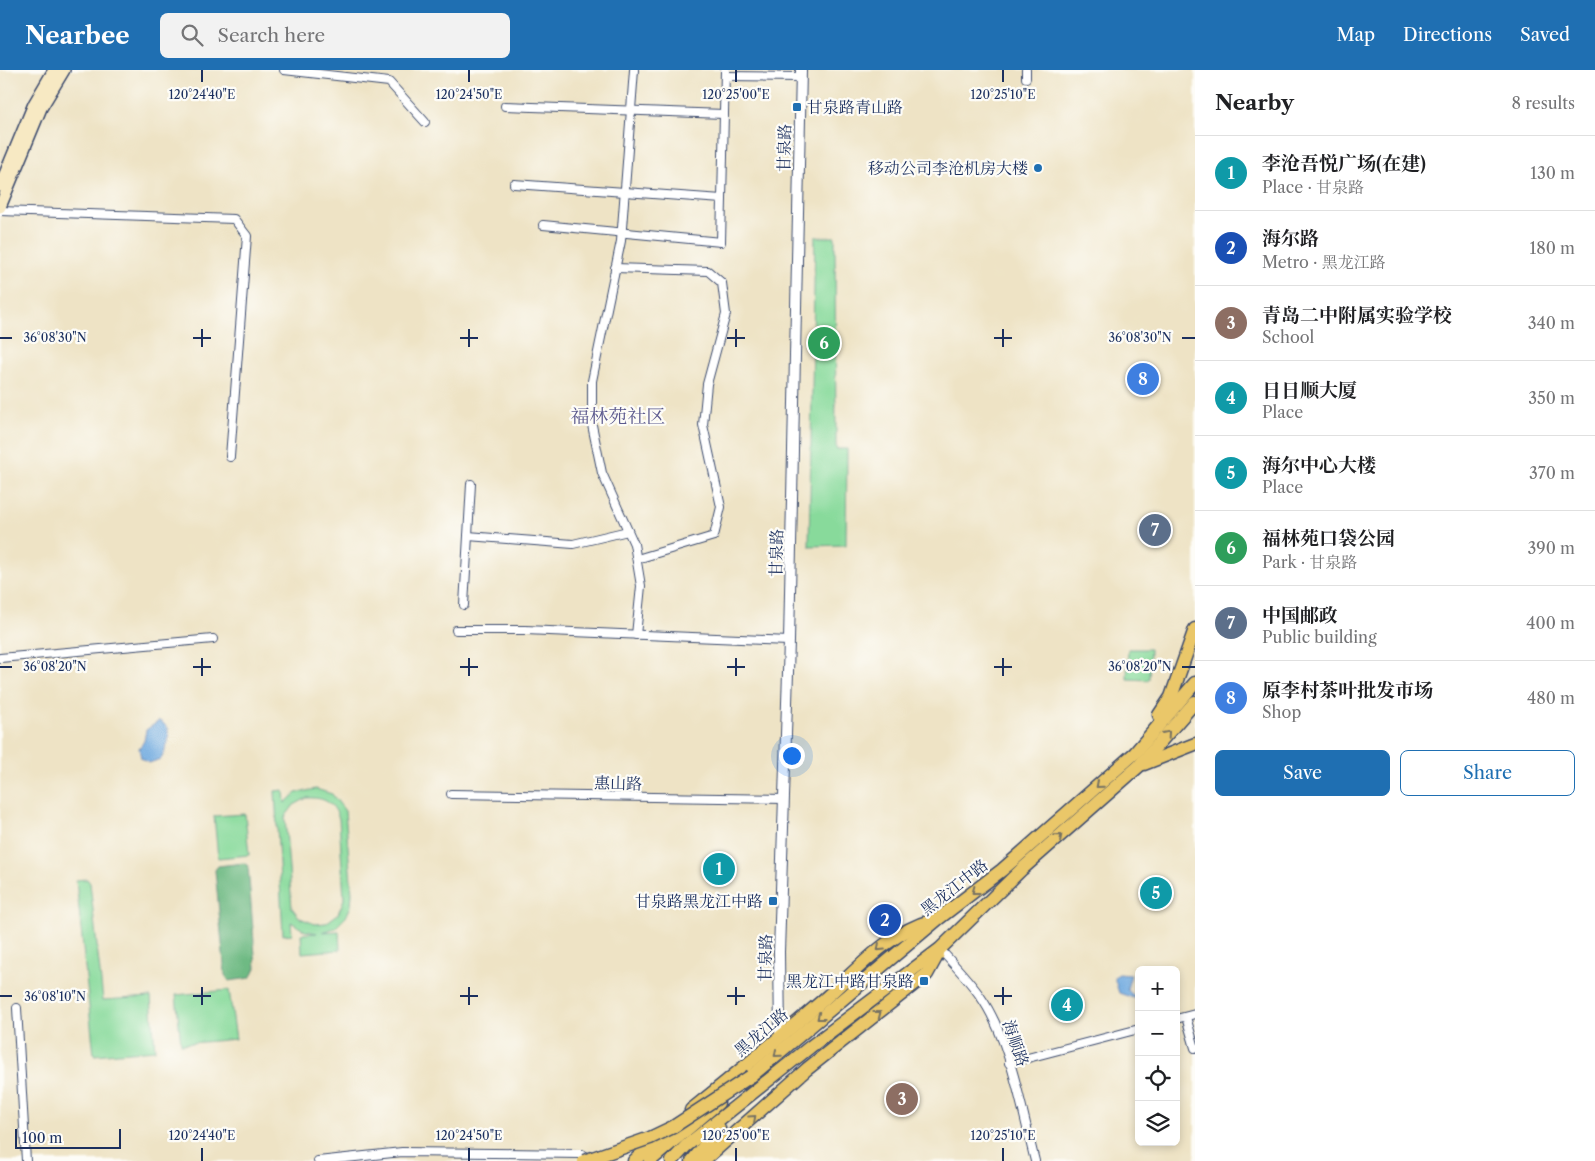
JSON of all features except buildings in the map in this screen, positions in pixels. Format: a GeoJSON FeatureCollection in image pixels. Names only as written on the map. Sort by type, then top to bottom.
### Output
{"type":"FeatureCollection","features":[{"type":"Feature","properties":{"kind":"highway"},"geometry":{"type":"LineString","coordinates":[[1135,753],[1171,697],[1195,629]]}},
{"type":"Feature","properties":{"kind":"highway","name":"黑龙江中路"},"geometry":{"type":"LineString","coordinates":[[650,1161],[938,919],[1002,870],[1135,753],[1195,683]]}},
{"type":"Feature","properties":{"kind":"highway","name":"黑龙江中路"},"geometry":{"type":"LineString","coordinates":[[672,1161],[686,1146],[810,1047],[940,949],[1022,869],[1140,766],[1195,702]]}},
{"type":"Feature","properties":{"kind":"highway"},"geometry":{"type":"LineString","coordinates":[[1140,766],[1195,744]]}},
{"type":"Feature","properties":{"kind":"highway","name":"黑龙江路"},"geometry":{"type":"LineString","coordinates":[[634,1161],[691,1109],[780,1037],[887,941],[915,926],[938,919]]}},
{"type":"Feature","properties":{"kind":"highway","name":"黑龙江中路"},"geometry":{"type":"LineString","coordinates":[[703,1161],[807,1068],[927,974],[940,949]]}},
{"type":"Feature","properties":{"kind":"highway"},"geometry":{"type":"LineString","coordinates":[[584,1161],[650,1138],[673,1127],[751,1076]]}},
{"type":"Feature","properties":{"kind":"highway"},"geometry":{"type":"LineString","coordinates":[[692,1161],[744,1100]]}},
{"type":"Feature","properties":{"kind":"main road"},"geometry":{"type":"LineString","coordinates":[[1,198],[34,104],[54,70]]}},
{"type":"Feature","properties":{"kind":"main road"},"geometry":{"type":"LineString","coordinates":[[1,198],[41,108],[64,70]]}},
{"type":"Feature","properties":{"kind":"street"},"geometry":{"type":"LineString","coordinates":[[284,70],[389,82],[425,122]]}},
{"type":"Feature","properties":{"kind":"street"},"geometry":{"type":"LineString","coordinates":[[634,70],[621,232],[592,381],[592,425],[602,473],[634,544],[641,586],[636,635]]}},
{"type":"Feature","properties":{"kind":"street"},"geometry":{"type":"LineString","coordinates":[[543,225],[721,242],[725,73],[801,73]]}},
{"type":"Feature","properties":{"kind":"street","name":"甘泉路"},"geometry":{"type":"LineString","coordinates":[[780,1037],[779,952],[789,641],[801,73]]}},
{"type":"Feature","properties":{"kind":"street"},"geometry":{"type":"LineString","coordinates":[[505,106],[630,109],[724,114]]}},
{"type":"Feature","properties":{"kind":"street"},"geometry":{"type":"LineString","coordinates":[[514,184],[722,199]]}},
{"type":"Feature","properties":{"kind":"street"},"geometry":{"type":"LineString","coordinates":[[1,198],[234,219],[247,236],[230,457]]}},
{"type":"Feature","properties":{"kind":"street"},"geometry":{"type":"LineString","coordinates":[[615,268],[708,271],[722,283],[726,314],[707,384],[703,425],[721,507],[714,536],[637,559]]}},
{"type":"Feature","properties":{"kind":"street"},"geometry":{"type":"LineString","coordinates":[[464,604],[472,484]]}},
{"type":"Feature","properties":{"kind":"street"},"geometry":{"type":"LineString","coordinates":[[468,536],[573,544],[628,531]]}},
{"type":"Feature","properties":{"kind":"street"},"geometry":{"type":"LineString","coordinates":[[456,630],[525,630],[789,641]]}},
{"type":"Feature","properties":{"kind":"street"},"geometry":{"type":"LineString","coordinates":[[0,658],[213,639]]}},
{"type":"Feature","properties":{"kind":"street","name":"惠山路"},"geometry":{"type":"LineString","coordinates":[[451,794],[784,799]]}},
{"type":"Feature","properties":{"kind":"street","name":"海顺路"},"geometry":{"type":"LineString","coordinates":[[940,949],[981,997],[994,1020],[1009,1063],[1035,1161]]}},
{"type":"Feature","properties":{"kind":"street"},"geometry":{"type":"LineString","coordinates":[[17,1008],[26,1161]]}},
{"type":"Feature","properties":{"kind":"street"},"geometry":{"type":"LineString","coordinates":[[1180,1018],[1195,1014]]}},
{"type":"Feature","properties":{"kind":"street"},"geometry":{"type":"LineString","coordinates":[[1186,1017],[1195,1048]]}},
{"type":"Feature","properties":{"kind":"street"},"geometry":{"type":"LineString","coordinates":[[1009,1063],[1135,1030]]}},
{"type":"Feature","properties":{"kind":"street"},"geometry":{"type":"LineString","coordinates":[[318,1161],[402,1152],[582,1154],[595,1161]]}},
{"type":"Feature","properties":{"kind":"green space"},"geometry":{"type":"Polygon","coordinates":[[[815,237],[835,237],[836,449],[847,449],[846,545],[809,546],[815,237]]]}},
{"type":"Feature","properties":{"kind":"green space"},"geometry":{"type":"Polygon","coordinates":[[[1128,649],[1150,649],[1149,680],[1127,679],[1128,649]]]}},
{"type":"Feature","properties":{"kind":"green space"},"geometry":{"type":"Polygon","coordinates":[[[316,789],[332,794],[345,811],[352,893],[351,906],[346,917],[335,928],[323,932],[339,931],[340,950],[302,953],[301,934],[317,933],[305,931],[291,922],[292,934],[283,935],[275,791],[284,790],[285,803],[296,793],[316,789]],[[307,798],[294,805],[285,817],[292,908],[300,918],[315,924],[326,923],[338,914],[344,899],[339,819],[334,808],[327,802],[318,798],[307,798]]]}},
{"type":"Feature","properties":{"kind":"green space"},"geometry":{"type":"Polygon","coordinates":[[[245,814],[249,855],[218,858],[214,816],[245,814]]]}},
{"type":"Feature","properties":{"kind":"green space"},"geometry":{"type":"Polygon","coordinates":[[[244,863],[248,866],[256,968],[250,978],[229,981],[225,975],[215,870],[218,866],[244,863]]]}},
{"type":"Feature","properties":{"kind":"green space"},"geometry":{"type":"Polygon","coordinates":[[[87,879],[90,883],[103,1000],[151,997],[155,1050],[94,1055],[76,880],[87,879]]]}},
{"type":"Feature","properties":{"kind":"green space"},"geometry":{"type":"Polygon","coordinates":[[[229,990],[236,1039],[181,1044],[176,995],[229,990]]]}},
{"type":"Feature","properties":{"kind":"water"},"geometry":{"type":"Polygon","coordinates":[[[159,721],[167,728],[167,744],[161,759],[149,763],[141,758],[139,748],[144,741],[146,730],[159,721]]]}},
{"type":"Feature","properties":{"kind":"water"},"geometry":{"type":"Polygon","coordinates":[[[1119,974],[1131,975],[1127,989],[1135,995],[1135,999],[1119,993],[1114,977],[1119,974]]]}},
{"type":"Feature","properties":{"kind":"place","name":"甘泉路青山路"},"geometry":{"type":"Point","coordinates":[797,107]}},
{"type":"Feature","properties":{"kind":"place","name":"移动公司李沧机房大楼"},"geometry":{"type":"Point","coordinates":[1038,168]}},
{"type":"Feature","properties":{"kind":"place","name":"福林苑口袋公园"},"geometry":{"type":"Point","coordinates":[824,343]}},
{"type":"Feature","properties":{"kind":"place","name":"原李村茶叶批发市场"},"geometry":{"type":"Point","coordinates":[1143,379]}},
{"type":"Feature","properties":{"kind":"place","name":"中国邮政"},"geometry":{"type":"Point","coordinates":[1155,530]}},
{"type":"Feature","properties":{"kind":"place","name":"李沧吾悦广场(在建)"},"geometry":{"type":"Point","coordinates":[719,869]}},
{"type":"Feature","properties":{"kind":"place","name":"海尔中心大楼"},"geometry":{"type":"Point","coordinates":[1156,893]}},
{"type":"Feature","properties":{"kind":"place","name":"甘泉路黑龙江中路"},"geometry":{"type":"Point","coordinates":[773,901]}},
{"type":"Feature","properties":{"kind":"place","name":"海尔路"},"geometry":{"type":"Point","coordinates":[885,920]}},
{"type":"Feature","properties":{"kind":"place","name":"黑龙江中路甘泉路"},"geometry":{"type":"Point","coordinates":[924,981]}},
{"type":"Feature","properties":{"kind":"place","name":"日日顺大厦"},"geometry":{"type":"Point","coordinates":[1067,1005]}},
{"type":"Feature","properties":{"kind":"place","name":"青岛二中附属实验学校"},"geometry":{"type":"Point","coordinates":[902,1099]}},
{"type":"Feature","properties":{"kind":"district","name":"福林苑社区"},"geometry":{"type":"Point","coordinates":[618,416]}}]}
